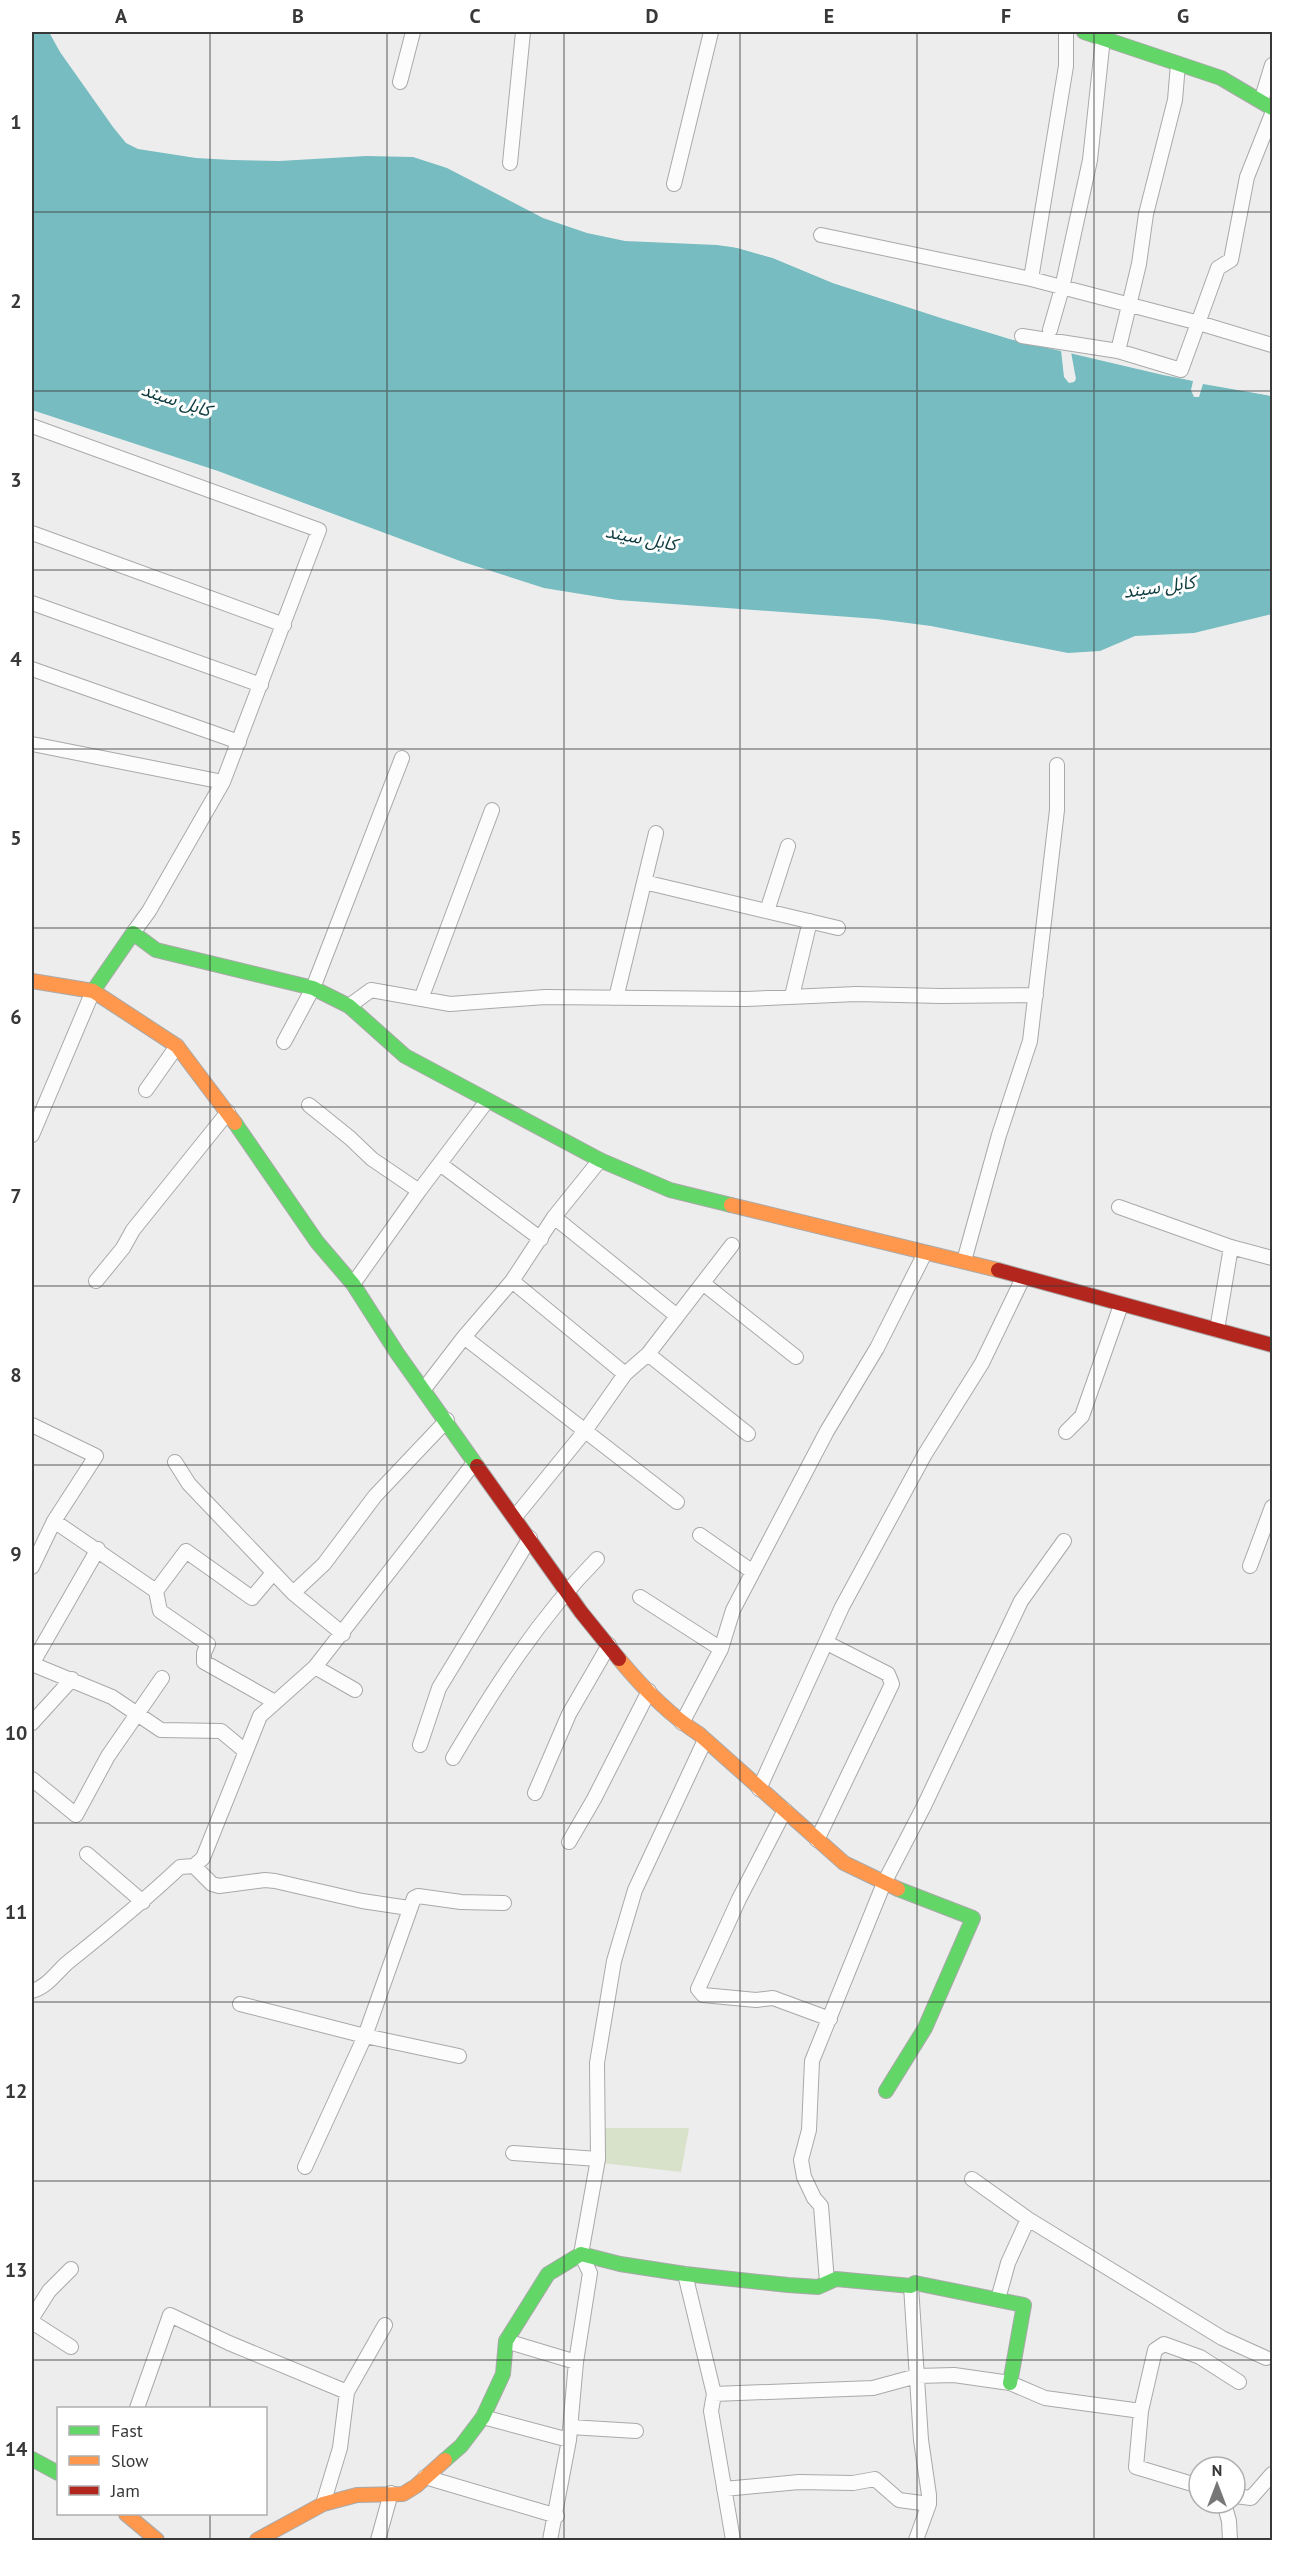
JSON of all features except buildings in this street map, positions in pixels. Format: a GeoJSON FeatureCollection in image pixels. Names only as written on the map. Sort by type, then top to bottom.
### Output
{"type":"FeatureCollection","features":[{"type":"Feature","properties":{"kind":"street"},"geometry":{"type":"LineString","coordinates":[[400,82],[413,32]]}},
{"type":"Feature","properties":{"kind":"street"},"geometry":{"type":"LineString","coordinates":[[510,163],[523,32]]}},
{"type":"Feature","properties":{"kind":"street"},"geometry":{"type":"LineString","coordinates":[[674,184],[711,32]]}},
{"type":"Feature","properties":{"kind":"street"},"geometry":{"type":"LineString","coordinates":[[1031,279],[1066,66],[1066,32]]}},
{"type":"Feature","properties":{"kind":"street"},"geometry":{"type":"LineString","coordinates":[[1084,32],[1221,78],[1267,104],[1272,65]]}},
{"type":"Feature","properties":{"kind":"street"},"geometry":{"type":"LineString","coordinates":[[1050,330],[1062,288],[1090,160],[1103,38]]}},
{"type":"Feature","properties":{"kind":"street"},"geometry":{"type":"LineString","coordinates":[[1119,351],[1130,306],[1146,214],[1175,100],[1178,64]]}},
{"type":"Feature","properties":{"kind":"street"},"geometry":{"type":"LineString","coordinates":[[1022,336],[1119,351],[1181,370],[1218,268],[1231,260],[1247,177],[1272,114]]}},
{"type":"Feature","properties":{"kind":"street"},"geometry":{"type":"LineString","coordinates":[[821,235],[1031,279],[1199,323],[1272,345]]}},
{"type":"Feature","properties":{"kind":"street"},"geometry":{"type":"LineString","coordinates":[[32,426],[319,530],[223,782],[149,911],[93,991],[32,1135]]}},
{"type":"Feature","properties":{"kind":"street"},"geometry":{"type":"LineString","coordinates":[[32,533],[284,625]]}},
{"type":"Feature","properties":{"kind":"street"},"geometry":{"type":"LineString","coordinates":[[32,603],[261,685]]}},
{"type":"Feature","properties":{"kind":"street"},"geometry":{"type":"LineString","coordinates":[[32,669],[239,742]]}},
{"type":"Feature","properties":{"kind":"street"},"geometry":{"type":"LineString","coordinates":[[32,744],[223,782]]}},
{"type":"Feature","properties":{"kind":"street"},"geometry":{"type":"LineString","coordinates":[[285,1042],[313,988],[402,758]]}},
{"type":"Feature","properties":{"kind":"street"},"geometry":{"type":"LineString","coordinates":[[964,1261],[999,1135],[1030,1041],[1057,810],[1057,765]]}},
{"type":"Feature","properties":{"kind":"street"},"geometry":{"type":"LineString","coordinates":[[421,999],[492,810]]}},
{"type":"Feature","properties":{"kind":"street"},"geometry":{"type":"LineString","coordinates":[[616,998],[656,833]]}},
{"type":"Feature","properties":{"kind":"street"},"geometry":{"type":"LineString","coordinates":[[767,911],[788,846]]}},
{"type":"Feature","properties":{"kind":"street"},"geometry":{"type":"LineString","coordinates":[[644,882],[838,928]]}},
{"type":"Feature","properties":{"kind":"street"},"geometry":{"type":"LineString","coordinates":[[792,996],[810,921]]}},
{"type":"Feature","properties":{"kind":"street"},"geometry":{"type":"LineString","coordinates":[[133,933],[156,951],[313,988],[349,1006],[405,1056],[600,1160],[670,1190],[964,1261],[1272,1345]]}},
{"type":"Feature","properties":{"kind":"street"},"geometry":{"type":"LineString","coordinates":[[32,981],[93,991],[177,1046],[228,1112],[317,1242],[353,1284],[474,1463],[515,1517],[581,1612],[638,1682],[844,1863],[884,1883],[973,1918],[925,2028],[886,2091]]}},
{"type":"Feature","properties":{"kind":"street"},"geometry":{"type":"LineString","coordinates":[[349,1006],[370,990],[450,1004],[545,998],[746,999],[856,994],[1036,995]]}},
{"type":"Feature","properties":{"kind":"street"},"geometry":{"type":"LineString","coordinates":[[146,1090],[177,1046]]}},
{"type":"Feature","properties":{"kind":"street"},"geometry":{"type":"LineString","coordinates":[[353,1284],[487,1101]]}},
{"type":"Feature","properties":{"kind":"street"},"geometry":{"type":"LineString","coordinates":[[309,1105],[351,1138],[372,1159],[419,1191]]}},
{"type":"Feature","properties":{"kind":"street"},"geometry":{"type":"LineString","coordinates":[[96,1281],[123,1248],[133,1230],[228,1112]]}},
{"type":"Feature","properties":{"kind":"street"},"geometry":{"type":"LineString","coordinates":[[424,1389],[464,1337],[512,1281],[554,1217],[600,1160]]}},
{"type":"Feature","properties":{"kind":"street"},"geometry":{"type":"LineString","coordinates":[[440,1164],[541,1239]]}},
{"type":"Feature","properties":{"kind":"street"},"geometry":{"type":"LineString","coordinates":[[1119,1207],[1231,1247],[1272,1258]]}},
{"type":"Feature","properties":{"kind":"street"},"geometry":{"type":"LineString","coordinates":[[554,1217],[677,1316]]}},
{"type":"Feature","properties":{"kind":"street"},"geometry":{"type":"LineString","coordinates":[[515,1517],[585,1431],[625,1374],[648,1354],[732,1245]]}},
{"type":"Feature","properties":{"kind":"street"},"geometry":{"type":"LineString","coordinates":[[1217,1330],[1231,1247]]}},
{"type":"Feature","properties":{"kind":"street"},"geometry":{"type":"LineString","coordinates":[[682,1723],[721,1649],[733,1610],[827,1431],[877,1348],[925,1253]]}},
{"type":"Feature","properties":{"kind":"street"},"geometry":{"type":"LineString","coordinates":[[759,1789],[842,1607],[920,1465],[982,1363],[1023,1278]]}},
{"type":"Feature","properties":{"kind":"street"},"geometry":{"type":"LineString","coordinates":[[512,1281],[625,1374]]}},
{"type":"Feature","properties":{"kind":"street"},"geometry":{"type":"LineString","coordinates":[[704,1284],[796,1357]]}},
{"type":"Feature","properties":{"kind":"street"},"geometry":{"type":"LineString","coordinates":[[1066,1432],[1082,1416],[1121,1305]]}},
{"type":"Feature","properties":{"kind":"street"},"geometry":{"type":"LineString","coordinates":[[464,1337],[677,1502]]}},
{"type":"Feature","properties":{"kind":"street"},"geometry":{"type":"LineString","coordinates":[[648,1354],[748,1434]]}},
{"type":"Feature","properties":{"kind":"street"},"geometry":{"type":"LineString","coordinates":[[293,1593],[324,1564],[375,1496],[447,1420]]}},
{"type":"Feature","properties":{"kind":"street"},"geometry":{"type":"LineString","coordinates":[[32,1425],[96,1456],[54,1521],[32,1567]]}},
{"type":"Feature","properties":{"kind":"street"},"geometry":{"type":"LineString","coordinates":[[175,1462],[189,1484],[293,1593],[343,1634]]}},
{"type":"Feature","properties":{"kind":"street"},"geometry":{"type":"LineString","coordinates":[[32,1991],[40,1989],[65,1965],[143,1902],[180,1867],[194,1866],[203,1858],[260,1716],[315,1667],[343,1634],[474,1463]]}},
{"type":"Feature","properties":{"kind":"street"},"geometry":{"type":"LineString","coordinates":[[1250,1566],[1272,1507]]}},
{"type":"Feature","properties":{"kind":"street"},"geometry":{"type":"LineString","coordinates":[[54,1521],[98,1549],[156,1591],[160,1611],[208,1644],[204,1653],[204,1662],[275,1702]]}},
{"type":"Feature","properties":{"kind":"street"},"geometry":{"type":"LineString","coordinates":[[700,1535],[753,1572]]}},
{"type":"Feature","properties":{"kind":"street"},"geometry":{"type":"LineString","coordinates":[[420,1745],[439,1688],[530,1539]]}},
{"type":"Feature","properties":{"kind":"street"},"geometry":{"type":"LineString","coordinates":[[827,2282],[821,2206],[814,2198],[804,2177],[801,2160],[809,2130],[812,2061],[884,1883],[924,1806],[1021,1601],[1064,1541]]}},
{"type":"Feature","properties":{"kind":"street"},"geometry":{"type":"LineString","coordinates":[[98,1549],[32,1664],[112,1697],[161,1731],[221,1731],[245,1751]]}},
{"type":"Feature","properties":{"kind":"street"},"geometry":{"type":"LineString","coordinates":[[156,1591],[186,1551],[252,1598],[273,1572]]}},
{"type":"Feature","properties":{"kind":"street"},"geometry":{"type":"LineString","coordinates":[[453,1758],[487,1700],[566,1590],[597,1559]]}},
{"type":"Feature","properties":{"kind":"street"},"geometry":{"type":"LineString","coordinates":[[640,1597],[721,1649]]}},
{"type":"Feature","properties":{"kind":"street"},"geometry":{"type":"LineString","coordinates":[[817,1840],[892,1684],[888,1674],[827,1643]]}},
{"type":"Feature","properties":{"kind":"street"},"geometry":{"type":"LineString","coordinates":[[535,1793],[569,1714],[609,1645]]}},
{"type":"Feature","properties":{"kind":"street"},"geometry":{"type":"LineString","coordinates":[[315,1667],[355,1690]]}},
{"type":"Feature","properties":{"kind":"street"},"geometry":{"type":"LineString","coordinates":[[32,1779],[76,1815],[108,1756],[162,1677]]}},
{"type":"Feature","properties":{"kind":"street"},"geometry":{"type":"LineString","coordinates":[[32,1723],[72,1679]]}},
{"type":"Feature","properties":{"kind":"street"},"geometry":{"type":"LineString","coordinates":[[569,1842],[594,1799],[649,1691]]}},
{"type":"Feature","properties":{"kind":"street"},"geometry":{"type":"LineString","coordinates":[[550,2541],[570,2433],[576,2362],[590,2273],[581,2254],[598,2159],[597,2063],[614,1961],[635,1890],[705,1740]]}},
{"type":"Feature","properties":{"kind":"street"},"geometry":{"type":"LineString","coordinates":[[785,1810],[739,1899],[698,1989],[703,1995],[756,2000],[773,1998],[830,2019]]}},
{"type":"Feature","properties":{"kind":"street"},"geometry":{"type":"LineString","coordinates":[[87,1854],[143,1902]]}},
{"type":"Feature","properties":{"kind":"street"},"geometry":{"type":"LineString","coordinates":[[194,1866],[212,1884],[219,1886],[265,1880],[275,1881],[362,1901],[409,1908]]}},
{"type":"Feature","properties":{"kind":"street"},"geometry":{"type":"LineString","coordinates":[[305,2168],[365,2036],[415,1896],[461,1902],[504,1903]]}},
{"type":"Feature","properties":{"kind":"street"},"geometry":{"type":"LineString","coordinates":[[240,2004],[365,2036],[459,2056]]}},
{"type":"Feature","properties":{"kind":"street"},"geometry":{"type":"LineString","coordinates":[[513,2153],[598,2159]]}},
{"type":"Feature","properties":{"kind":"street"},"geometry":{"type":"LineString","coordinates":[[972,2179],[1028,2218],[1222,2338],[1266,2358]]}},
{"type":"Feature","properties":{"kind":"street"},"geometry":{"type":"LineString","coordinates":[[998,2299],[1008,2262],[1028,2218]]}},
{"type":"Feature","properties":{"kind":"street"},"geometry":{"type":"LineString","coordinates":[[257,2541],[323,2504],[357,2495],[403,2494],[461,2446],[483,2417],[503,2374],[506,2341],[548,2274],[581,2254],[620,2264],[684,2274],[818,2288],[836,2279],[910,2286],[915,2283],[1024,2305],[1010,2383]]}},
{"type":"Feature","properties":{"kind":"street"},"geometry":{"type":"LineString","coordinates":[[71,2269],[49,2291],[32,2320],[71,2347]]}},
{"type":"Feature","properties":{"kind":"street"},"geometry":{"type":"LineString","coordinates":[[684,2274],[714,2394],[711,2412],[733,2541]]}},
{"type":"Feature","properties":{"kind":"street"},"geometry":{"type":"LineString","coordinates":[[910,2286],[921,2440],[929,2504],[916,2541]]}},
{"type":"Feature","properties":{"kind":"street"},"geometry":{"type":"LineString","coordinates":[[138,2407],[170,2315],[229,2343],[347,2392]]}},
{"type":"Feature","properties":{"kind":"street"},"geometry":{"type":"LineString","coordinates":[[323,2504],[340,2448],[347,2392],[385,2325]]}},
{"type":"Feature","properties":{"kind":"street"},"geometry":{"type":"LineString","coordinates":[[506,2341],[576,2362]]}},
{"type":"Feature","properties":{"kind":"street"},"geometry":{"type":"LineString","coordinates":[[1187,2482],[1136,2467],[1141,2412],[1155,2350],[1164,2344],[1200,2357],[1239,2382]]}},
{"type":"Feature","properties":{"kind":"street"},"geometry":{"type":"LineString","coordinates":[[714,2394],[873,2388],[917,2376],[954,2375],[1010,2383],[1045,2398],[1141,2412]]}},
{"type":"Feature","properties":{"kind":"street"},"geometry":{"type":"LineString","coordinates":[[483,2417],[570,2433],[636,2431]]}},
{"type":"Feature","properties":{"kind":"street"},"geometry":{"type":"LineString","coordinates":[[32,2459],[57,2472]]}},
{"type":"Feature","properties":{"kind":"street"},"geometry":{"type":"LineString","coordinates":[[1247,2498],[1251,2498],[1272,2474]]}},
{"type":"Feature","properties":{"kind":"street"},"geometry":{"type":"LineString","coordinates":[[425,2477],[556,2516]]}},
{"type":"Feature","properties":{"kind":"street"},"geometry":{"type":"LineString","coordinates":[[724,2489],[799,2482],[853,2483],[875,2479],[899,2500],[929,2504]]}},
{"type":"Feature","properties":{"kind":"street"},"geometry":{"type":"LineString","coordinates":[[380,2539],[391,2493]]}},
{"type":"Feature","properties":{"kind":"street"},"geometry":{"type":"LineString","coordinates":[[127,2515],[157,2541]]}},
{"type":"Feature","properties":{"kind":"street"},"geometry":{"type":"LineString","coordinates":[[1227,2515],[1230,2541]]}},
{"type":"Feature","properties":{"kind":"green space"},"geometry":{"type":"Polygon","coordinates":[[[602,2128],[689,2128],[681,2172],[602,2163],[602,2128]]]}},
{"type":"Feature","properties":{"kind":"water","name":"کابل سيند"},"geometry":{"type":"Polygon","coordinates":[[[32,32],[49,32],[60,52],[113,127],[126,143],[138,149],[196,158],[232,160],[413,157],[447,168],[543,218],[587,233],[625,241],[738,248],[773,258],[833,283],[1010,339],[1163,375],[1272,396],[1272,614],[1194,633],[1135,636],[1100,651],[1068,653],[931,626],[877,619],[618,600],[544,588],[460,561],[218,471],[32,410],[32,32]]]}},
{"type":"Feature","properties":{"kind":"pier"},"geometry":{"type":"Polygon","coordinates":[[[713,241],[739,245],[774,255],[834,281],[1011,337],[1164,372],[1272,393],[1272,396],[1203,384],[1199,397],[1194,397],[1191,390],[1193,381],[1071,352],[1076,379],[1069,383],[1064,377],[1061,350],[1010,339],[944,319],[833,283],[773,258],[713,241]]]}},
{"type":"Feature","properties":{"kind":"traffic: fast"},"geometry":{"type":"LineString","coordinates":[[1084,32],[1221,78],[1272,108]]}},
{"type":"Feature","properties":{"kind":"traffic: fast"},"geometry":{"type":"LineString","coordinates":[[93,991],[133,933],[156,950],[313,988],[349,1006],[405,1056],[600,1160],[670,1190],[731,1205]]}},
{"type":"Feature","properties":{"kind":"traffic: fast"},"geometry":{"type":"LineString","coordinates":[[235,1123],[317,1242],[353,1284],[397,1353],[477,1466]]}},
{"type":"Feature","properties":{"kind":"traffic: fast"},"geometry":{"type":"LineString","coordinates":[[886,2091],[925,2028],[973,1918],[898,1889]]}},
{"type":"Feature","properties":{"kind":"traffic: fast"},"geometry":{"type":"LineString","coordinates":[[445,2460],[461,2446],[483,2417],[503,2374],[506,2341],[548,2274],[581,2254],[620,2264],[685,2274],[788,2285],[818,2287],[836,2279],[911,2286],[915,2283],[1024,2305],[1010,2383]]}},
{"type":"Feature","properties":{"kind":"traffic: fast"},"geometry":{"type":"LineString","coordinates":[[32,2459],[57,2472]]}},
{"type":"Feature","properties":{"kind":"traffic: slow"},"geometry":{"type":"LineString","coordinates":[[32,981],[93,991],[177,1046],[235,1123]]}},
{"type":"Feature","properties":{"kind":"traffic: slow"},"geometry":{"type":"LineString","coordinates":[[731,1205],[998,1270]]}},
{"type":"Feature","properties":{"kind":"traffic: slow"},"geometry":{"type":"LineString","coordinates":[[619,1659],[666,1709],[699,1734],[844,1863],[898,1889]]}},
{"type":"Feature","properties":{"kind":"traffic: slow"},"geometry":{"type":"LineString","coordinates":[[257,2540],[323,2504],[357,2495],[403,2494],[416,2486],[445,2460]]}},
{"type":"Feature","properties":{"kind":"traffic: slow"},"geometry":{"type":"LineString","coordinates":[[127,2515],[157,2540]]}},
{"type":"Feature","properties":{"kind":"traffic: jam"},"geometry":{"type":"LineString","coordinates":[[998,1270],[1272,1345]]}},
{"type":"Feature","properties":{"kind":"traffic: jam"},"geometry":{"type":"LineString","coordinates":[[477,1466],[581,1612],[619,1659]]}}]}
